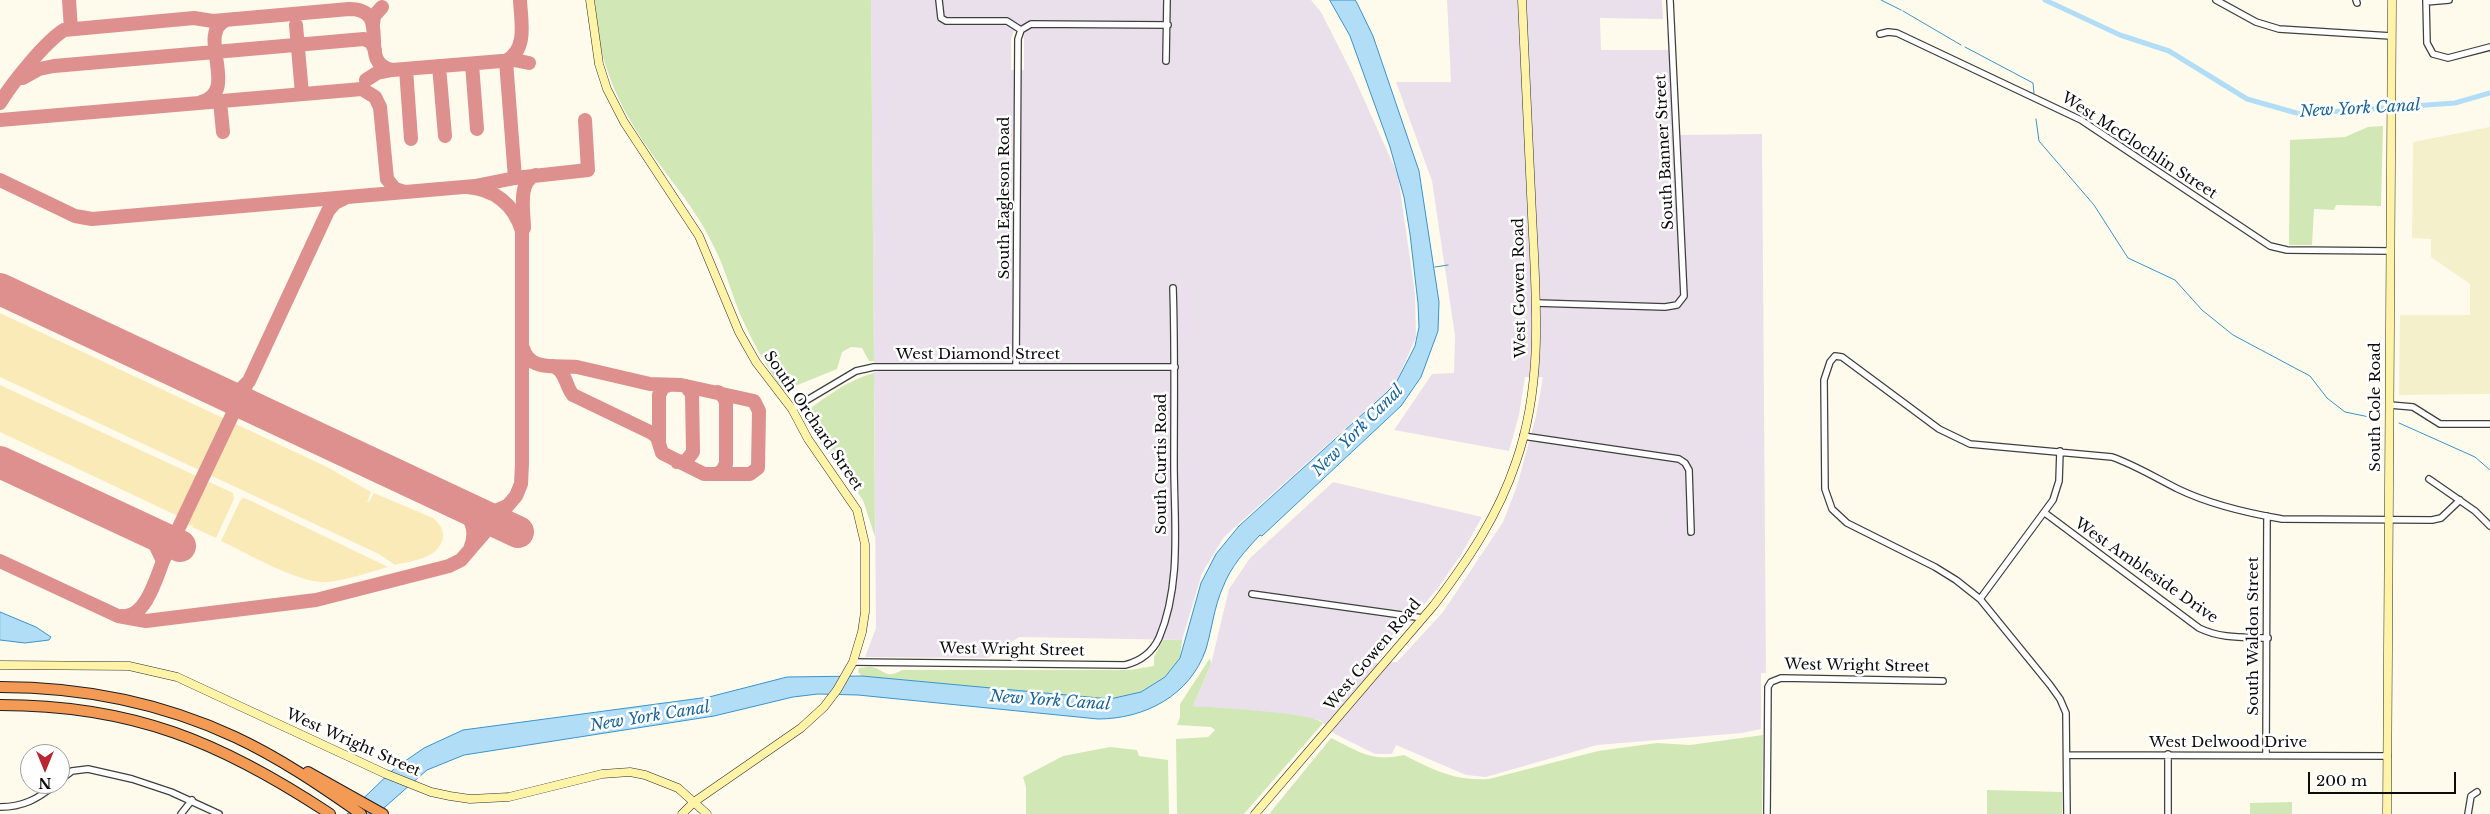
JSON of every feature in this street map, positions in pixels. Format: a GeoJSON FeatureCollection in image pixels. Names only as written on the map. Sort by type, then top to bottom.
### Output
{"type":"FeatureCollection","features":[{"type":"Feature","properties":{"kind":"highway"},"geometry":{"type":"LineString","coordinates":[[0,688],[65,690],[121,700],[181,716],[235,737],[295,765],[383,814]]}},
{"type":"Feature","properties":{"kind":"highway"},"geometry":{"type":"LineString","coordinates":[[0,705],[66,708],[135,720],[218,748],[273,777],[330,814]]}},
{"type":"Feature","properties":{"kind":"highway"},"geometry":{"type":"LineString","coordinates":[[235,737],[289,766],[361,814]]}},
{"type":"Feature","properties":{"kind":"highway"},"geometry":{"type":"LineString","coordinates":[[273,777],[317,814]]}},
{"type":"Feature","properties":{"kind":"main road","name":"South Orchard Street"},"geometry":{"type":"LineString","coordinates":[[590,0],[598,64],[607,89],[642,151],[699,236],[739,332],[756,362],[792,409],[812,446],[857,510],[865,544],[865,612],[862,632],[852,662],[835,694],[801,728],[694,802],[682,814]]}},
{"type":"Feature","properties":{"kind":"main road","name":"West Gowen Road"},"geometry":{"type":"LineString","coordinates":[[1255,814],[1423,618],[1461,570],[1494,515],[1517,461],[1535,372],[1536,303],[1522,0]]}},
{"type":"Feature","properties":{"kind":"main road","name":"South Cole Road"},"geometry":{"type":"LineString","coordinates":[[2387,814],[2392,0]]}},
{"type":"Feature","properties":{"kind":"main road","name":"West Wright Street"},"geometry":{"type":"LineString","coordinates":[[0,665],[129,666],[177,677],[386,774],[412,785],[450,796],[489,799],[529,794],[602,774],[630,772],[645,775],[678,788],[707,814]]}},
{"type":"Feature","properties":{"kind":"street"},"geometry":{"type":"LineString","coordinates":[[939,0],[941,18],[946,21],[1007,21],[1021,30],[1031,24],[1168,25]]}},
{"type":"Feature","properties":{"kind":"street"},"geometry":{"type":"LineString","coordinates":[[1166,61],[1167,0]]}},
{"type":"Feature","properties":{"kind":"street","name":"South Banner Street"},"geometry":{"type":"LineString","coordinates":[[1536,303],[1665,307],[1681,301],[1685,290],[1670,0]]}},
{"type":"Feature","properties":{"kind":"street"},"geometry":{"type":"LineString","coordinates":[[2216,0],[2256,22],[2279,29],[2391,36]]}},
{"type":"Feature","properties":{"kind":"street"},"geometry":{"type":"LineString","coordinates":[[2449,0],[2426,1],[2427,43],[2433,54],[2448,58],[2490,47]]}},
{"type":"Feature","properties":{"kind":"street","name":"South Eagleson Road"},"geometry":{"type":"LineString","coordinates":[[1016,367],[1018,39],[1021,30]]}},
{"type":"Feature","properties":{"kind":"street","name":"West McGlochlin Street"},"geometry":{"type":"LineString","coordinates":[[1880,34],[1888,32],[1897,33],[2059,108],[2088,125],[2270,246],[2287,250],[2390,251]]}},
{"type":"Feature","properties":{"kind":"street","name":"South Curtis Road"},"geometry":{"type":"LineString","coordinates":[[1158,638],[1167,612],[1174,565],[1175,368],[1173,288]]}},
{"type":"Feature","properties":{"kind":"street"},"geometry":{"type":"LineString","coordinates":[[2067,814],[2068,754],[2066,713],[2060,699],[1980,599],[1956,580],[1935,567],[1847,523],[1832,509],[1825,489],[1824,380],[1830,362],[1835,356],[1842,357],[1940,429],[1970,444],[1991,448],[2060,451],[2112,456],[2201,498],[2267,516],[2282,519],[2432,520],[2442,518],[2460,500]]}},
{"type":"Feature","properties":{"kind":"street","name":"West Diamond Street"},"geometry":{"type":"LineString","coordinates":[[792,409],[856,371],[874,367],[1175,368]]}},
{"type":"Feature","properties":{"kind":"street"},"geometry":{"type":"LineString","coordinates":[[2390,405],[2413,407],[2440,424],[2490,424]]}},
{"type":"Feature","properties":{"kind":"street"},"geometry":{"type":"LineString","coordinates":[[1523,436],[1679,459],[1686,463],[1689,470],[1690,532]]}},
{"type":"Feature","properties":{"kind":"street"},"geometry":{"type":"LineString","coordinates":[[1980,599],[2045,513],[2057,491],[2060,451]]}},
{"type":"Feature","properties":{"kind":"street"},"geometry":{"type":"LineString","coordinates":[[2429,479],[2460,500],[2490,526]]}},
{"type":"Feature","properties":{"kind":"street","name":"West Ambleside Drive"},"geometry":{"type":"LineString","coordinates":[[2045,513],[2199,628],[2225,637],[2268,638]]}},
{"type":"Feature","properties":{"kind":"street","name":"South Waldon Street"},"geometry":{"type":"LineString","coordinates":[[2266,756],[2268,638],[2267,516]]}},
{"type":"Feature","properties":{"kind":"street"},"geometry":{"type":"LineString","coordinates":[[1252,594],[1423,618]]}},
{"type":"Feature","properties":{"kind":"street","name":"West Wright Street"},"geometry":{"type":"LineString","coordinates":[[852,662],[1125,665],[1144,658],[1158,638]]}},
{"type":"Feature","properties":{"kind":"street","name":"West Wright Street"},"geometry":{"type":"LineString","coordinates":[[1767,814],[1768,687],[1771,682],[1781,678],[1943,681]]}},
{"type":"Feature","properties":{"kind":"street","name":"West Delwood Drive"},"geometry":{"type":"LineString","coordinates":[[2068,754],[2388,756]]}},
{"type":"Feature","properties":{"kind":"street"},"geometry":{"type":"LineString","coordinates":[[2168,754],[2168,814]]}},
{"type":"Feature","properties":{"kind":"street"},"geometry":{"type":"LineString","coordinates":[[70,772],[88,769],[132,779],[192,800],[220,814]]}},
{"type":"Feature","properties":{"kind":"street"},"geometry":{"type":"LineString","coordinates":[[2468,814],[2471,796],[2477,792]]}},
{"type":"Feature","properties":{"kind":"street"},"geometry":{"type":"LineString","coordinates":[[0,807],[27,804],[44,794]]}},
{"type":"Feature","properties":{"kind":"street"},"geometry":{"type":"LineString","coordinates":[[181,814],[192,800]]}},
{"type":"Feature","properties":{"kind":"shaded area"},"geometry":{"type":"Polygon","coordinates":[[[871,0],[1311,0],[1321,12],[1353,75],[1398,175],[1415,294],[1416,337],[1396,383],[1224,537],[1202,573],[1182,640],[1019,637],[988,658],[865,657],[876,628],[871,0]],[[1018,22],[1011,38],[1011,70],[1024,70],[1024,37],[1018,22]]]}},
{"type":"Feature","properties":{"kind":"shaded area"},"geometry":{"type":"Polygon","coordinates":[[[1447,0],[1662,0],[1663,19],[1600,18],[1601,50],[1669,50],[1674,135],[1762,134],[1766,673],[1761,673],[1761,729],[1742,733],[1597,745],[1486,777],[1466,775],[1396,745],[1392,754],[1375,754],[1335,734],[1320,720],[1193,706],[1211,664],[1229,589],[1250,558],[1333,482],[1482,517],[1462,553],[1438,588],[1374,663],[1397,662],[1443,612],[1503,522],[1517,486],[1536,416],[1543,377],[1525,377],[1519,415],[1509,451],[1394,430],[1432,374],[1454,373],[1455,336],[1432,181],[1396,82],[1451,82],[1447,0]]]}},
{"type":"Feature","properties":{"kind":"shaded area"},"geometry":{"type":"Polygon","coordinates":[[[2490,127],[2490,394],[2399,395],[2400,315],[2470,315],[2470,284],[2431,257],[2431,239],[2412,238],[2413,142],[2490,127]]]}},
{"type":"Feature","properties":{"kind":"green space"},"geometry":{"type":"Polygon","coordinates":[[[595,0],[871,0],[874,361],[869,361],[862,348],[851,347],[842,352],[837,369],[783,391],[745,324],[721,263],[705,230],[640,136],[622,106],[605,62],[598,31],[595,0]]]}},
{"type":"Feature","properties":{"kind":"green space"},"geometry":{"type":"Polygon","coordinates":[[[2383,126],[2381,206],[2336,205],[2334,210],[2314,209],[2312,245],[2289,245],[2290,140],[2345,137],[2368,127],[2383,126]]]}},
{"type":"Feature","properties":{"kind":"green space"},"geometry":{"type":"Polygon","coordinates":[[[874,373],[875,537],[863,500],[804,421],[804,413],[829,395],[855,380],[874,373]]]}},
{"type":"Feature","properties":{"kind":"green space"},"geometry":{"type":"Polygon","coordinates":[[[1163,640],[1182,640],[1180,658],[1165,677],[1141,692],[1110,699],[862,676],[858,672],[859,668],[869,667],[877,668],[889,674],[902,670],[1130,670],[1154,666],[1154,657],[1163,640]]]}},
{"type":"Feature","properties":{"kind":"green space"},"geometry":{"type":"Polygon","coordinates":[[[1210,658],[1211,664],[1193,706],[1283,713],[1315,719],[1323,723],[1244,814],[1177,814],[1176,739],[1208,737],[1215,730],[1211,727],[1177,725],[1180,717],[1180,704],[1210,658]]]}},
{"type":"Feature","properties":{"kind":"green space"},"geometry":{"type":"Polygon","coordinates":[[[1763,735],[1762,814],[1269,814],[1331,738],[1366,754],[1383,757],[1404,755],[1455,776],[1489,779],[1598,751],[1657,743],[1690,745],[1763,735]]]}},
{"type":"Feature","properties":{"kind":"green space"},"geometry":{"type":"Polygon","coordinates":[[[1110,747],[1137,750],[1139,756],[1168,760],[1169,814],[1026,814],[1026,787],[1023,777],[1063,756],[1110,747]]]}},
{"type":"Feature","properties":{"kind":"green space"},"geometry":{"type":"Polygon","coordinates":[[[1987,790],[2062,792],[2062,814],[1987,814],[1987,790]]]}},
{"type":"Feature","properties":{"kind":"green space"},"geometry":{"type":"Polygon","coordinates":[[[2292,802],[2292,814],[2250,814],[2250,803],[2292,802]]]}},
{"type":"Feature","properties":{"kind":"sand"},"geometry":{"type":"Polygon","coordinates":[[[0,313],[327,467],[371,492],[367,502],[369,502],[374,493],[433,518],[443,532],[440,545],[424,558],[395,565],[379,554],[0,377],[0,313]]]}},
{"type":"Feature","properties":{"kind":"sand"},"geometry":{"type":"Polygon","coordinates":[[[0,385],[233,493],[234,499],[216,538],[192,527],[193,523],[191,526],[182,522],[184,519],[0,432],[0,385]]]}},
{"type":"Feature","properties":{"kind":"sand"},"geometry":{"type":"Polygon","coordinates":[[[243,498],[388,567],[343,580],[317,582],[289,574],[259,560],[221,541],[243,498]]]}},
{"type":"Feature","properties":{"kind":"water"},"geometry":{"type":"Polygon","coordinates":[[[1330,0],[1355,0],[1357,3],[1373,36],[1419,171],[1439,302],[1438,331],[1421,377],[1401,406],[1262,536],[1260,535],[1239,559],[1226,579],[1220,595],[1206,649],[1199,666],[1177,692],[1163,702],[1132,715],[1098,719],[858,695],[818,694],[793,697],[714,716],[464,755],[427,770],[377,814],[347,814],[395,768],[424,748],[463,730],[709,697],[787,677],[862,676],[1110,699],[1141,692],[1165,677],[1180,658],[1201,583],[1216,554],[1239,526],[1396,383],[1415,346],[1419,327],[1418,303],[1404,197],[1390,147],[1350,36],[1330,0]]]}},
{"type":"Feature","properties":{"kind":"water"},"geometry":{"type":"Polygon","coordinates":[[[0,612],[36,627],[51,637],[49,640],[25,643],[0,640],[0,612]]]}},
{"type":"Feature","properties":{"kind":"waterway"},"geometry":{"type":"LineString","coordinates":[[1881,0],[1901,10]]}},
{"type":"Feature","properties":{"kind":"waterway","name":"New York Canal"},"geometry":{"type":"LineString","coordinates":[[2045,0],[2120,35],[2169,51],[2247,99],[2300,114],[2455,103],[2490,93]]}},
{"type":"Feature","properties":{"kind":"waterway"},"geometry":{"type":"LineString","coordinates":[[1903,11],[1961,45]]}},
{"type":"Feature","properties":{"kind":"waterway"},"geometry":{"type":"LineString","coordinates":[[1965,47],[2033,83],[2034,93]]}},
{"type":"Feature","properties":{"kind":"waterway"},"geometry":{"type":"LineString","coordinates":[[2036,119],[2039,141],[2094,205],[2128,258],[2175,280],[2202,310],[2233,335],[2310,376],[2327,398],[2345,412],[2379,419]]}},
{"type":"Feature","properties":{"kind":"waterway"},"geometry":{"type":"LineString","coordinates":[[1435,267],[1448,265]]}},
{"type":"Feature","properties":{"kind":"waterway"},"geometry":{"type":"LineString","coordinates":[[2399,423],[2475,457],[2490,470]]}},
{"type":"Feature","properties":{"kind":"taxiway"},"geometry":{"type":"LineString","coordinates":[[69,0],[71,29]]}},
{"type":"Feature","properties":{"kind":"taxiway"},"geometry":{"type":"LineString","coordinates":[[0,180],[75,216],[92,219],[475,186],[515,178],[506,61],[518,50],[522,34],[520,0]]}},
{"type":"Feature","properties":{"kind":"taxiway"},"geometry":{"type":"LineString","coordinates":[[373,24],[374,16],[382,7]]}},
{"type":"Feature","properties":{"kind":"taxiway"},"geometry":{"type":"LineString","coordinates":[[0,103],[29,64],[64,30],[194,18],[213,21],[349,9],[363,11],[370,18],[373,26],[376,58],[381,65],[392,70]]}},
{"type":"Feature","properties":{"kind":"taxiway"},"geometry":{"type":"LineString","coordinates":[[201,102],[212,96],[217,87],[215,37],[218,27],[226,20]]}},
{"type":"Feature","properties":{"kind":"taxiway"},"geometry":{"type":"LineString","coordinates":[[296,25],[302,94]]}},
{"type":"Feature","properties":{"kind":"taxiway"},"geometry":{"type":"LineString","coordinates":[[23,78],[39,69],[54,66],[364,39],[371,42],[375,50]]}},
{"type":"Feature","properties":{"kind":"taxiway"},"geometry":{"type":"LineString","coordinates":[[366,80],[377,73],[392,70],[514,60],[529,63]]}},
{"type":"Feature","properties":{"kind":"taxiway"},"geometry":{"type":"LineString","coordinates":[[472,64],[477,129]]}},
{"type":"Feature","properties":{"kind":"taxiway"},"geometry":{"type":"LineString","coordinates":[[439,66],[445,136]]}},
{"type":"Feature","properties":{"kind":"taxiway"},"geometry":{"type":"LineString","coordinates":[[406,69],[411,139]]}},
{"type":"Feature","properties":{"kind":"taxiway"},"geometry":{"type":"LineString","coordinates":[[0,120],[362,89],[375,97],[380,107],[387,179],[395,189],[405,192]]}},
{"type":"Feature","properties":{"kind":"taxiway"},"geometry":{"type":"LineString","coordinates":[[220,101],[223,132]]}},
{"type":"Feature","properties":{"kind":"taxiway"},"geometry":{"type":"LineString","coordinates":[[515,178],[588,170],[585,120]]}},
{"type":"Feature","properties":{"kind":"taxiway"},"geometry":{"type":"LineString","coordinates":[[524,228],[524,190],[530,178],[536,175]]}},
{"type":"Feature","properties":{"kind":"taxiway"},"geometry":{"type":"LineString","coordinates":[[0,561],[118,616],[146,621],[316,600],[449,566],[461,560],[516,496],[521,484],[522,464],[522,231],[514,213],[502,200],[486,191],[467,187]]}},
{"type":"Feature","properties":{"kind":"taxiway"},"geometry":{"type":"LineString","coordinates":[[222,393],[238,392],[249,381],[328,211],[335,203],[345,198]]}},
{"type":"Feature","properties":{"kind":"taxiway"},"geometry":{"type":"LineString","coordinates":[[523,348],[526,356],[531,361],[545,366],[553,366],[561,367],[577,367],[650,384],[681,385],[754,401],[759,411],[758,468],[750,474],[704,474],[662,453],[657,437],[652,433],[573,395],[561,372],[553,366]]}},
{"type":"Feature","properties":{"kind":"taxiway"},"geometry":{"type":"LineString","coordinates":[[659,443],[659,395],[663,387],[669,385]]}},
{"type":"Feature","properties":{"kind":"taxiway"},"geometry":{"type":"LineString","coordinates":[[162,563],[246,386]]}},
{"type":"Feature","properties":{"kind":"taxiway"},"geometry":{"type":"LineString","coordinates":[[677,462],[686,461],[693,452],[692,394],[686,386]]}},
{"type":"Feature","properties":{"kind":"taxiway"},"geometry":{"type":"LineString","coordinates":[[716,474],[722,471],[726,464],[726,403],[724,397],[718,392]]}},
{"type":"Feature","properties":{"kind":"taxiway"},"geometry":{"type":"LineString","coordinates":[[458,504],[470,519],[472,525],[473,536],[470,549]]}},
{"type":"Feature","properties":{"kind":"taxiway"},"geometry":{"type":"LineString","coordinates":[[471,510],[491,513],[507,506]]}},
{"type":"Feature","properties":{"kind":"taxiway"},"geometry":{"type":"LineString","coordinates":[[122,616],[130,615],[143,605],[153,587],[163,561],[149,532]]}},
{"type":"Feature","properties":{"kind":"runway"},"geometry":{"type":"LineString","coordinates":[[0,289],[518,532]]}},
{"type":"Feature","properties":{"kind":"runway"},"geometry":{"type":"LineString","coordinates":[[0,462],[180,546]]}}]}
